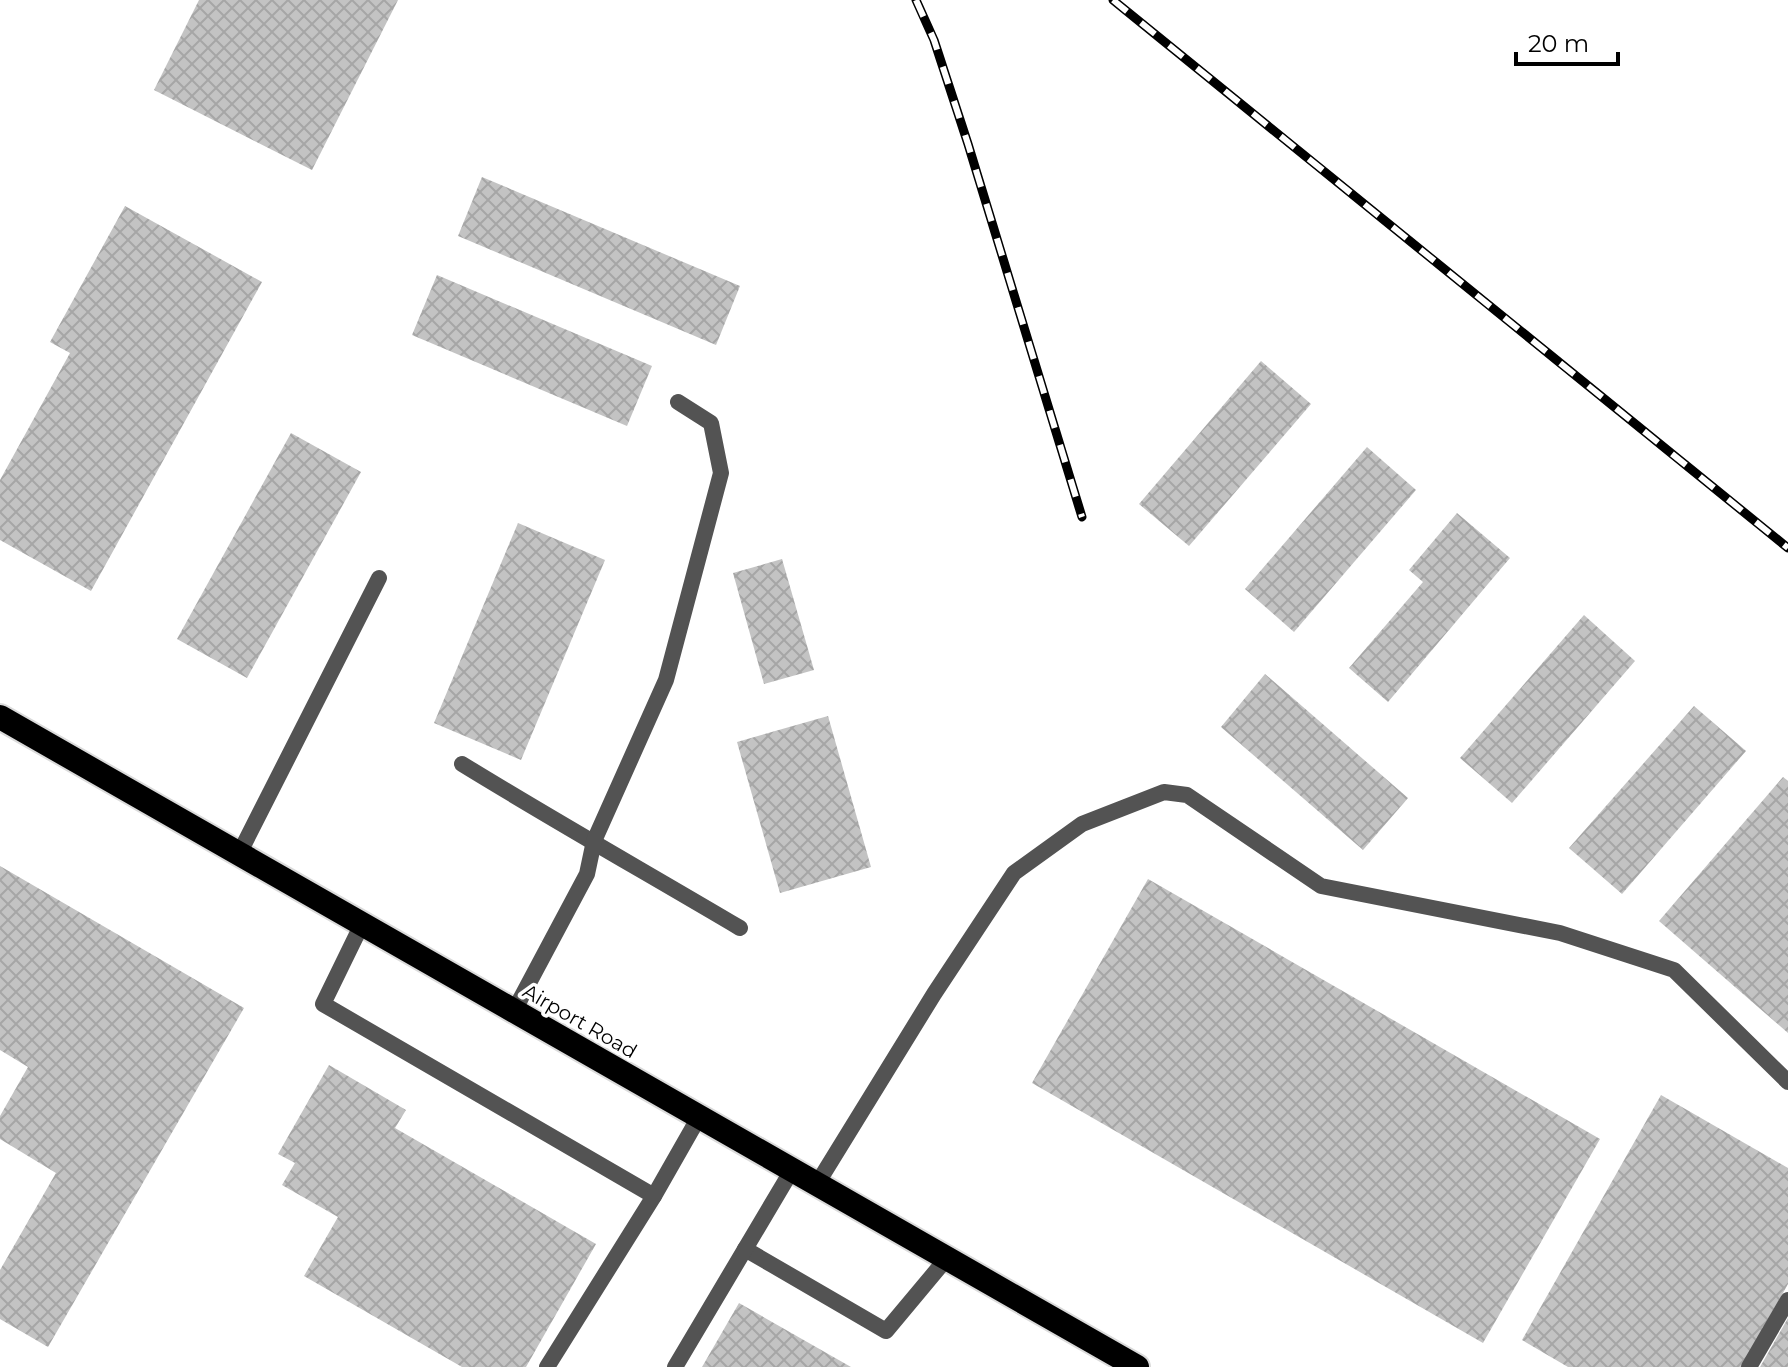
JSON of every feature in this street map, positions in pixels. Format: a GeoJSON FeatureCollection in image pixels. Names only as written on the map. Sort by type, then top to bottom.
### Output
{"type":"FeatureCollection","features":[{"type":"Feature","properties":{"kind":"highway","name":"Airport Road"},"geometry":{"type":"LineString","coordinates":[[0,717],[1137,1367]]}},
{"type":"Feature","properties":{"kind":"lane"},"geometry":{"type":"LineString","coordinates":[[514,1011],[587,874],[594,841],[666,680],[721,473],[711,423],[678,402]]}},
{"type":"Feature","properties":{"kind":"lane"},"geometry":{"type":"LineString","coordinates":[[239,854],[379,578]]}},
{"type":"Feature","properties":{"kind":"lane"},"geometry":{"type":"LineString","coordinates":[[462,764],[740,928]]}},
{"type":"Feature","properties":{"kind":"lane"},"geometry":{"type":"LineString","coordinates":[[817,1184],[934,994],[1014,873],[1082,824],[1164,792],[1187,795],[1321,886],[1560,933],[1674,970],[1788,1082]]}},
{"type":"Feature","properties":{"kind":"lane"},"geometry":{"type":"LineString","coordinates":[[362,924],[323,1004],[654,1196]]}},
{"type":"Feature","properties":{"kind":"lane"},"geometry":{"type":"LineString","coordinates":[[547,1367],[654,1196],[699,1117]]}},
{"type":"Feature","properties":{"kind":"lane"},"geometry":{"type":"LineString","coordinates":[[675,1367],[792,1170]]}},
{"type":"Feature","properties":{"kind":"lane"},"geometry":{"type":"LineString","coordinates":[[745,1249],[886,1331],[947,1258]]}},
{"type":"Feature","properties":{"kind":"lane"},"geometry":{"type":"LineString","coordinates":[[1749,1367],[1788,1300]]}},
{"type":"Feature","properties":{"kind":"building"},"geometry":{"type":"Polygon","coordinates":[[[199,0],[398,0],[312,170],[154,90],[199,0]]]}},
{"type":"Feature","properties":{"kind":"building"},"geometry":{"type":"Polygon","coordinates":[[[482,177],[740,286],[716,345],[458,236],[482,177]]]}},
{"type":"Feature","properties":{"kind":"building"},"geometry":{"type":"Polygon","coordinates":[[[125,206],[262,282],[91,591],[0,540],[0,480],[70,353],[50,342],[125,206]]]}},
{"type":"Feature","properties":{"kind":"building"},"geometry":{"type":"Polygon","coordinates":[[[437,275],[652,366],[627,426],[412,335],[437,275]]]}},
{"type":"Feature","properties":{"kind":"building"},"geometry":{"type":"Polygon","coordinates":[[[1261,361],[1311,404],[1189,546],[1139,504],[1261,361]]]}},
{"type":"Feature","properties":{"kind":"building"},"geometry":{"type":"Polygon","coordinates":[[[291,433],[361,472],[247,678],[177,639],[291,433]]]}},
{"type":"Feature","properties":{"kind":"building"},"geometry":{"type":"Polygon","coordinates":[[[1367,447],[1416,490],[1294,632],[1245,589],[1367,447]]]}},
{"type":"Feature","properties":{"kind":"building"},"geometry":{"type":"Polygon","coordinates":[[[1457,513],[1510,558],[1388,702],[1349,668],[1423,582],[1409,570],[1457,513]]]}},
{"type":"Feature","properties":{"kind":"building"},"geometry":{"type":"Polygon","coordinates":[[[518,523],[605,560],[521,760],[434,723],[518,523]]]}},
{"type":"Feature","properties":{"kind":"building"},"geometry":{"type":"Polygon","coordinates":[[[782,559],[814,670],[764,684],[733,573],[782,559]]]}},
{"type":"Feature","properties":{"kind":"building"},"geometry":{"type":"Polygon","coordinates":[[[1584,615],[1635,661],[1512,803],[1460,758],[1584,615]]]}},
{"type":"Feature","properties":{"kind":"building"},"geometry":{"type":"Polygon","coordinates":[[[1265,674],[1408,798],[1363,850],[1221,727],[1265,674]]]}},
{"type":"Feature","properties":{"kind":"building"},"geometry":{"type":"Polygon","coordinates":[[[1694,706],[1746,751],[1622,894],[1569,848],[1694,706]]]}},
{"type":"Feature","properties":{"kind":"building"},"geometry":{"type":"Polygon","coordinates":[[[828,716],[871,867],[780,893],[737,742],[828,716]]]}},
{"type":"Feature","properties":{"kind":"building"},"geometry":{"type":"Polygon","coordinates":[[[1783,777],[1788,781],[1788,1033],[1659,921],[1783,777]]]}},
{"type":"Feature","properties":{"kind":"building"},"geometry":{"type":"Polygon","coordinates":[[[0,866],[244,1008],[48,1347],[0,1319],[0,1270],[56,1173],[0,1139],[0,1116],[28,1067],[0,1050],[0,866]]]}},
{"type":"Feature","properties":{"kind":"building"},"geometry":{"type":"Polygon","coordinates":[[[1148,879],[1600,1139],[1483,1343],[1032,1083],[1148,879]]]}},
{"type":"Feature","properties":{"kind":"building"},"geometry":{"type":"Polygon","coordinates":[[[329,1065],[406,1110],[395,1128],[596,1244],[526,1367],[462,1367],[304,1276],[338,1217],[282,1185],[295,1163],[278,1154],[329,1065]]]}},
{"type":"Feature","properties":{"kind":"building"},"geometry":{"type":"Polygon","coordinates":[[[1661,1095],[1788,1168],[1788,1284],[1741,1367],[1568,1367],[1522,1340],[1661,1095]]]}},
{"type":"Feature","properties":{"kind":"building"},"geometry":{"type":"Polygon","coordinates":[[[739,1303],[851,1367],[702,1367],[739,1303]]]}},
{"type":"Feature","properties":{"kind":"building"},"geometry":{"type":"Polygon","coordinates":[[[1788,1318],[1788,1367],[1760,1367],[1788,1318]]]}},
{"type":"Feature","properties":{"kind":"railway"},"geometry":{"type":"LineString","coordinates":[[916,0],[934,40],[968,144],[1082,517]]}},
{"type":"Feature","properties":{"kind":"railway"},"geometry":{"type":"LineString","coordinates":[[1113,0],[1788,548]]}}]}
